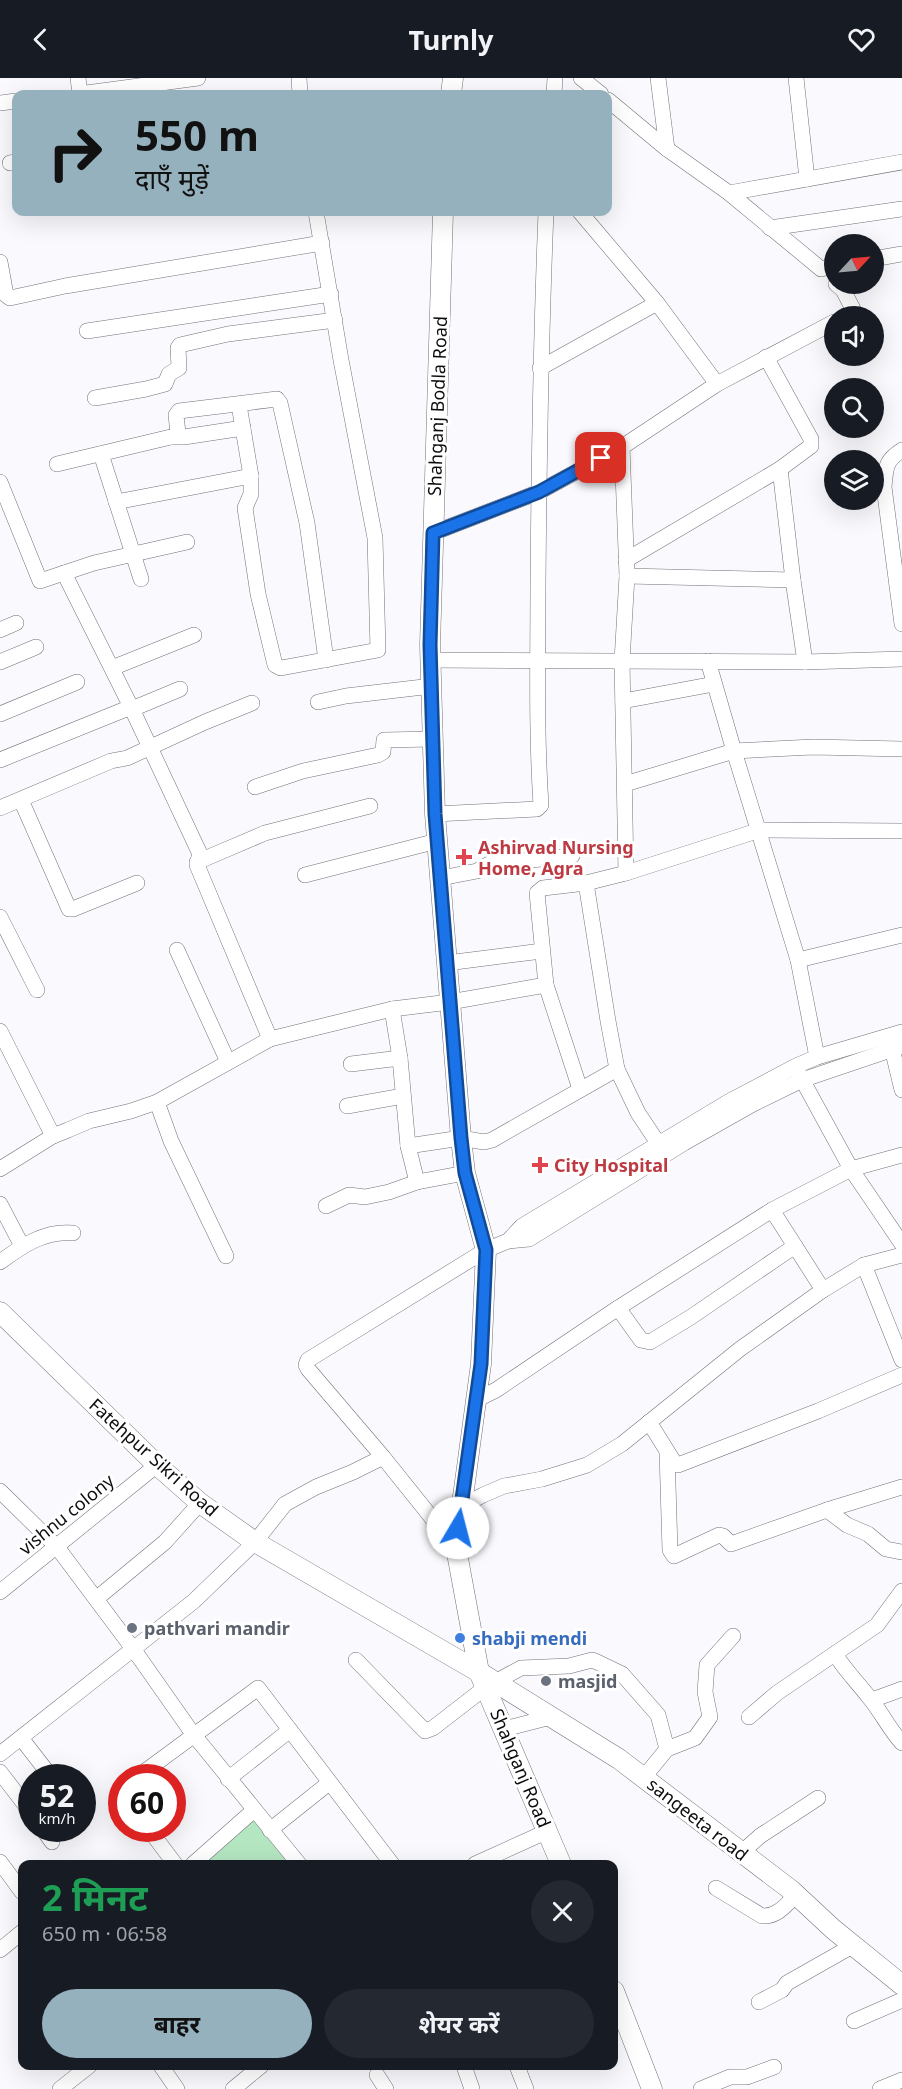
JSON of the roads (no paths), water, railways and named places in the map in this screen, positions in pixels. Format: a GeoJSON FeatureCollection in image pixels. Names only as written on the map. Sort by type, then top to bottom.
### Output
{"type":"FeatureCollection","features":[{"type":"Feature","properties":{"kind":"main road","name":"Shahganj Bodla Road"},"geometry":{"type":"LineString","coordinates":[[443,216],[430,660],[435,814],[465,1173],[486,1250],[481,1364],[456,1548],[487,1681]]}},
{"type":"Feature","properties":{"kind":"main road","name":"Fatehpur Sikri Road"},"geometry":{"type":"LineString","coordinates":[[0,1312],[157,1465],[200,1503],[255,1542],[487,1681]]}},
{"type":"Feature","properties":{"kind":"main road","name":"sangeeta road"},"geometry":{"type":"LineString","coordinates":[[487,1681],[551,1717],[644,1777],[796,1895],[902,1985]]}},
{"type":"Feature","properties":{"kind":"main road","name":"Shahganj Road"},"geometry":{"type":"LineString","coordinates":[[487,1681],[504,1729],[559,1860]]}},
{"type":"Feature","properties":{"kind":"main road"},"geometry":{"type":"LineString","coordinates":[[618,2001],[652,2089]]}},
{"type":"Feature","properties":{"kind":"street"},"geometry":{"type":"LineString","coordinates":[[109,90],[198,78]]}},
{"type":"Feature","properties":{"kind":"street"},"geometry":{"type":"LineString","coordinates":[[581,78],[600,87]]}},
{"type":"Feature","properties":{"kind":"street"},"geometry":{"type":"LineString","coordinates":[[658,78],[667,149]]}},
{"type":"Feature","properties":{"kind":"street"},"geometry":{"type":"LineString","coordinates":[[796,78],[807,179]]}},
{"type":"Feature","properties":{"kind":"street"},"geometry":{"type":"LineString","coordinates":[[612,103],[667,149],[729,193],[770,228],[824,265]]}},
{"type":"Feature","properties":{"kind":"street"},"geometry":{"type":"LineString","coordinates":[[729,193],[902,162]]}},
{"type":"Feature","properties":{"kind":"street"},"geometry":{"type":"LineString","coordinates":[[770,228],[902,208]]}},
{"type":"Feature","properties":{"kind":"street"},"geometry":{"type":"LineString","coordinates":[[239,405],[251,476],[251,494],[245,508],[258,594],[275,665],[280,668],[378,650],[375,538],[317,216]]}},
{"type":"Feature","properties":{"kind":"street"},"geometry":{"type":"LineString","coordinates":[[435,814],[541,807],[538,660],[540,368],[546,216]]}},
{"type":"Feature","properties":{"kind":"street"},"geometry":{"type":"LineString","coordinates":[[583,216],[657,303],[717,384]]}},
{"type":"Feature","properties":{"kind":"street"},"geometry":{"type":"LineString","coordinates":[[1,269],[6,295],[10,298],[65,286],[322,243]]}},
{"type":"Feature","properties":{"kind":"street"},"geometry":{"type":"LineString","coordinates":[[884,257],[902,254]]}},
{"type":"Feature","properties":{"kind":"street"},"geometry":{"type":"LineString","coordinates":[[87,331],[331,294]]}},
{"type":"Feature","properties":{"kind":"street"},"geometry":{"type":"LineString","coordinates":[[540,368],[657,303]]}},
{"type":"Feature","properties":{"kind":"street"},"geometry":{"type":"LineString","coordinates":[[95,398],[165,384],[169,374],[179,368],[178,348],[180,345],[228,334],[335,320]]}},
{"type":"Feature","properties":{"kind":"street"},"geometry":{"type":"LineString","coordinates":[[433,533],[539,492],[622,447],[717,384],[824,327]]}},
{"type":"Feature","properties":{"kind":"street"},"geometry":{"type":"LineString","coordinates":[[626,560],[780,469],[811,446],[812,442],[766,357]]}},
{"type":"Feature","properties":{"kind":"street"},"geometry":{"type":"LineString","coordinates":[[172,437],[178,433],[176,415],[179,411],[274,399],[280,403],[307,523],[326,660]]}},
{"type":"Feature","properties":{"kind":"street"},"geometry":{"type":"LineString","coordinates":[[57,464],[172,437],[243,428]]}},
{"type":"Feature","properties":{"kind":"street"},"geometry":{"type":"LineString","coordinates":[[622,447],[627,576],[622,662],[626,873]]}},
{"type":"Feature","properties":{"kind":"street"},"geometry":{"type":"LineString","coordinates":[[902,450],[892,456],[887,464],[884,487],[902,624]]}},
{"type":"Feature","properties":{"kind":"street"},"geometry":{"type":"LineString","coordinates":[[101,454],[141,579]]}},
{"type":"Feature","properties":{"kind":"street"},"geometry":{"type":"LineString","coordinates":[[780,469],[805,662]]}},
{"type":"Feature","properties":{"kind":"street"},"geometry":{"type":"LineString","coordinates":[[116,502],[251,476]]}},
{"type":"Feature","properties":{"kind":"street"},"geometry":{"type":"LineString","coordinates":[[0,482],[38,579],[43,581],[94,563],[187,542]]}},
{"type":"Feature","properties":{"kind":"street"},"geometry":{"type":"LineString","coordinates":[[64,573],[132,708],[200,854],[196,862],[270,1039]]}},
{"type":"Feature","properties":{"kind":"street"},"geometry":{"type":"LineString","coordinates":[[627,576],[793,580]]}},
{"type":"Feature","properties":{"kind":"street"},"geometry":{"type":"LineString","coordinates":[[0,630],[16,623]]}},
{"type":"Feature","properties":{"kind":"street"},"geometry":{"type":"LineString","coordinates":[[112,668],[194,635]]}},
{"type":"Feature","properties":{"kind":"street"},"geometry":{"type":"LineString","coordinates":[[0,662],[36,647]]}},
{"type":"Feature","properties":{"kind":"street"},"geometry":{"type":"LineString","coordinates":[[430,660],[805,662],[902,659]]}},
{"type":"Feature","properties":{"kind":"street"},"geometry":{"type":"LineString","coordinates":[[708,661],[798,960],[817,1057]]}},
{"type":"Feature","properties":{"kind":"street"},"geometry":{"type":"LineString","coordinates":[[0,714],[77,682]]}},
{"type":"Feature","properties":{"kind":"street"},"geometry":{"type":"LineString","coordinates":[[623,701],[714,684]]}},
{"type":"Feature","properties":{"kind":"street"},"geometry":{"type":"LineString","coordinates":[[318,702],[358,694],[432,686]]}},
{"type":"Feature","properties":{"kind":"street"},"geometry":{"type":"LineString","coordinates":[[0,760],[180,689]]}},
{"type":"Feature","properties":{"kind":"street"},"geometry":{"type":"LineString","coordinates":[[0,808],[252,703]]}},
{"type":"Feature","properties":{"kind":"street"},"geometry":{"type":"LineString","coordinates":[[255,787],[303,771],[378,755],[383,752],[384,740],[433,739]]}},
{"type":"Feature","properties":{"kind":"street"},"geometry":{"type":"LineString","coordinates":[[625,784],[734,751],[813,747],[902,749]]}},
{"type":"Feature","properties":{"kind":"street"},"geometry":{"type":"LineString","coordinates":[[21,800],[69,909],[137,883]]}},
{"type":"Feature","properties":{"kind":"street"},"geometry":{"type":"LineString","coordinates":[[196,862],[265,833],[370,806]]}},
{"type":"Feature","properties":{"kind":"street"},"geometry":{"type":"LineString","coordinates":[[580,1089],[546,985],[537,893],[543,888],[586,883],[626,873],[760,830],[902,831]]}},
{"type":"Feature","properties":{"kind":"street"},"geometry":{"type":"LineString","coordinates":[[305,874],[437,841]]}},
{"type":"Feature","properties":{"kind":"street"},"geometry":{"type":"LineString","coordinates":[[441,878],[477,871],[489,864],[572,856]]}},
{"type":"Feature","properties":{"kind":"street"},"geometry":{"type":"LineString","coordinates":[[586,883],[618,1069],[638,1113],[658,1143]]}},
{"type":"Feature","properties":{"kind":"street"},"geometry":{"type":"LineString","coordinates":[[0,917],[36,990]]}},
{"type":"Feature","properties":{"kind":"street"},"geometry":{"type":"LineString","coordinates":[[798,960],[902,935]]}},
{"type":"Feature","properties":{"kind":"street"},"geometry":{"type":"LineString","coordinates":[[177,950],[228,1062]]}},
{"type":"Feature","properties":{"kind":"street"},"geometry":{"type":"LineString","coordinates":[[447,963],[542,951]]}},
{"type":"Feature","properties":{"kind":"street"},"geometry":{"type":"LineString","coordinates":[[0,1169],[54,1136],[89,1121],[157,1102],[270,1039],[392,1009],[450,1002],[546,985]]}},
{"type":"Feature","properties":{"kind":"street"},"geometry":{"type":"LineString","coordinates":[[392,1009],[400,1058],[408,1146],[417,1182]]}},
{"type":"Feature","properties":{"kind":"street"},"geometry":{"type":"LineString","coordinates":[[0,1031],[54,1136]]}},
{"type":"Feature","properties":{"kind":"street"},"geometry":{"type":"LineString","coordinates":[[456,1548],[308,1369],[306,1362],[486,1250],[508,1241],[529,1239],[684,1143],[753,1104],[799,1073],[817,1057],[896,1041]]}},
{"type":"Feature","properties":{"kind":"street"},"geometry":{"type":"LineString","coordinates":[[508,1241],[522,1226],[728,1102],[799,1073],[896,1041]]}},
{"type":"Feature","properties":{"kind":"street"},"geometry":{"type":"LineString","coordinates":[[896,1041],[902,1090]]}},
{"type":"Feature","properties":{"kind":"street"},"geometry":{"type":"LineString","coordinates":[[351,1064],[400,1058]]}},
{"type":"Feature","properties":{"kind":"street"},"geometry":{"type":"LineString","coordinates":[[408,1146],[461,1138],[484,1142],[492,1140],[618,1069]]}},
{"type":"Feature","properties":{"kind":"street"},"geometry":{"type":"LineString","coordinates":[[799,1073],[851,1169],[902,1244]]}},
{"type":"Feature","properties":{"kind":"street"},"geometry":{"type":"LineString","coordinates":[[347,1106],[404,1096]]}},
{"type":"Feature","properties":{"kind":"street"},"geometry":{"type":"LineString","coordinates":[[157,1102],[171,1141],[226,1256]]}},
{"type":"Feature","properties":{"kind":"street"},"geometry":{"type":"LineString","coordinates":[[476,1400],[496,1390],[618,1308],[772,1210],[851,1169],[902,1155]]}},
{"type":"Feature","properties":{"kind":"street"},"geometry":{"type":"LineString","coordinates":[[326,1206],[349,1195],[365,1197],[387,1193],[417,1182],[465,1173]]}},
{"type":"Feature","properties":{"kind":"street"},"geometry":{"type":"LineString","coordinates":[[0,1204],[22,1246]]}},
{"type":"Feature","properties":{"kind":"street"},"geometry":{"type":"LineString","coordinates":[[772,1210],[824,1290]]}},
{"type":"Feature","properties":{"kind":"street"},"geometry":{"type":"LineString","coordinates":[[0,1262],[22,1246],[53,1233],[73,1233]]}},
{"type":"Feature","properties":{"kind":"street"},"geometry":{"type":"LineString","coordinates":[[618,1308],[641,1340],[650,1342],[795,1246]]}},
{"type":"Feature","properties":{"kind":"street"},"geometry":{"type":"LineString","coordinates":[[461,1507],[504,1486],[542,1479],[587,1465],[622,1444],[740,1349],[824,1290],[864,1265],[902,1255]]}},
{"type":"Feature","properties":{"kind":"street"},"geometry":{"type":"LineString","coordinates":[[864,1265],[902,1360]]}},
{"type":"Feature","properties":{"kind":"street"},"geometry":{"type":"LineString","coordinates":[[649,1422],[678,1465],[818,1411],[902,1375]]}},
{"type":"Feature","properties":{"kind":"street"},"geometry":{"type":"LineString","coordinates":[[668,1452],[670,1550],[672,1555],[676,1556],[719,1535],[731,1544],[826,1510],[902,1487]]}},
{"type":"Feature","properties":{"kind":"street"},"geometry":{"type":"LineString","coordinates":[[0,1754],[194,1601],[255,1542],[285,1504],[316,1487],[383,1457]]}},
{"type":"Feature","properties":{"kind":"street","name":"vishnu colony"},"geometry":{"type":"LineString","coordinates":[[0,1592],[157,1465]]}},
{"type":"Feature","properties":{"kind":"street","name":"vishnu colony"},"geometry":{"type":"LineString","coordinates":[[0,1491],[57,1547],[193,1734],[296,1860]]}},
{"type":"Feature","properties":{"kind":"street"},"geometry":{"type":"LineString","coordinates":[[96,1599],[165,1542],[200,1503]]}},
{"type":"Feature","properties":{"kind":"street"},"geometry":{"type":"LineString","coordinates":[[826,1510],[848,1525],[868,1534],[886,1549],[902,1552]]}},
{"type":"Feature","properties":{"kind":"street"},"geometry":{"type":"LineString","coordinates":[[749,1717],[777,1692],[877,1625],[902,1591]]}},
{"type":"Feature","properties":{"kind":"street"},"geometry":{"type":"LineString","coordinates":[[644,1777],[668,1749],[695,1738],[710,1718],[705,1692],[707,1665],[733,1636]]}},
{"type":"Feature","properties":{"kind":"street"},"geometry":{"type":"LineString","coordinates":[[835,1654],[848,1674],[899,1734]]}},
{"type":"Feature","properties":{"kind":"street"},"geometry":{"type":"LineString","coordinates":[[356,1660],[425,1731],[432,1728],[487,1681],[521,1668],[569,1666],[592,1660],[622,1674],[658,1714],[668,1749]]}},
{"type":"Feature","properties":{"kind":"street"},"geometry":{"type":"LineString","coordinates":[[154,1764],[258,1688],[389,1860]]}},
{"type":"Feature","properties":{"kind":"street"},"geometry":{"type":"LineString","coordinates":[[872,1701],[902,1689]]}},
{"type":"Feature","properties":{"kind":"street"},"geometry":{"type":"LineString","coordinates":[[504,1729],[551,1717]]}},
{"type":"Feature","properties":{"kind":"street"},"geometry":{"type":"LineString","coordinates":[[228,1779],[290,1730]]}},
{"type":"Feature","properties":{"kind":"street"},"geometry":{"type":"LineString","coordinates":[[21,1738],[41,1764]]}},
{"type":"Feature","properties":{"kind":"street"},"geometry":{"type":"LineString","coordinates":[[0,1772],[18,1796]]}},
{"type":"Feature","properties":{"kind":"street"},"geometry":{"type":"LineString","coordinates":[[270,1830],[329,1783]]}},
{"type":"Feature","properties":{"kind":"street"},"geometry":{"type":"LineString","coordinates":[[741,1853],[760,1836],[818,1798]]}},
{"type":"Feature","properties":{"kind":"street"},"geometry":{"type":"LineString","coordinates":[[198,1860],[255,1810]]}},
{"type":"Feature","properties":{"kind":"street"},"geometry":{"type":"LineString","coordinates":[[485,1860],[548,1832]]}},
{"type":"Feature","properties":{"kind":"street"},"geometry":{"type":"LineString","coordinates":[[158,1842],[172,1860]]}},
{"type":"Feature","properties":{"kind":"street"},"geometry":{"type":"LineString","coordinates":[[0,1862],[18,1887]]}},
{"type":"Feature","properties":{"kind":"street"},"geometry":{"type":"LineString","coordinates":[[716,1888],[762,1916],[774,1915],[796,1895]]}},
{"type":"Feature","properties":{"kind":"street"},"geometry":{"type":"LineString","coordinates":[[0,1950],[18,1935]]}},
{"type":"Feature","properties":{"kind":"street"},"geometry":{"type":"LineString","coordinates":[[759,2002],[780,1992],[787,1983],[854,1945]]}},
{"type":"Feature","properties":{"kind":"street"},"geometry":{"type":"LineString","coordinates":[[854,2021],[902,2000]]}},
{"type":"Feature","properties":{"kind":"street"},"geometry":{"type":"LineString","coordinates":[[701,2089],[730,2077],[747,2077],[774,2067]]}},
{"type":"Feature","properties":{"kind":"street"},"geometry":{"type":"LineString","coordinates":[[60,2089],[84,2070]]}},
{"type":"Feature","properties":{"kind":"street"},"geometry":{"type":"LineString","coordinates":[[164,2070],[177,2089]]}},
{"type":"Feature","properties":{"kind":"street"},"geometry":{"type":"LineString","coordinates":[[233,2089],[256,2070]]}},
{"type":"Feature","properties":{"kind":"street"},"geometry":{"type":"LineString","coordinates":[[465,2070],[472,2089]]}},
{"type":"Feature","properties":{"kind":"street"},"geometry":{"type":"LineString","coordinates":[[519,2070],[526,2089]]}},
{"type":"Feature","properties":{"kind":"street"},"geometry":{"type":"LineString","coordinates":[[377,2075],[386,2089]]}},
{"type":"Feature","properties":{"kind":"street"},"geometry":{"type":"LineString","coordinates":[[880,2089],[902,2080]]}},
{"type":"Feature","properties":{"kind":"place","name":"Ashirvad Nursing Home, Agra"},"geometry":{"type":"Point","coordinates":[464,857]}},
{"type":"Feature","properties":{"kind":"place","name":"City Hospital"},"geometry":{"type":"Point","coordinates":[540,1165]}},
{"type":"Feature","properties":{"kind":"place","name":"pathvari mandir"},"geometry":{"type":"Point","coordinates":[132,1628]}},
{"type":"Feature","properties":{"kind":"place","name":"shabji mendi"},"geometry":{"type":"Point","coordinates":[460,1638]}},
{"type":"Feature","properties":{"kind":"place","name":"masjid"},"geometry":{"type":"Point","coordinates":[546,1681]}}]}
